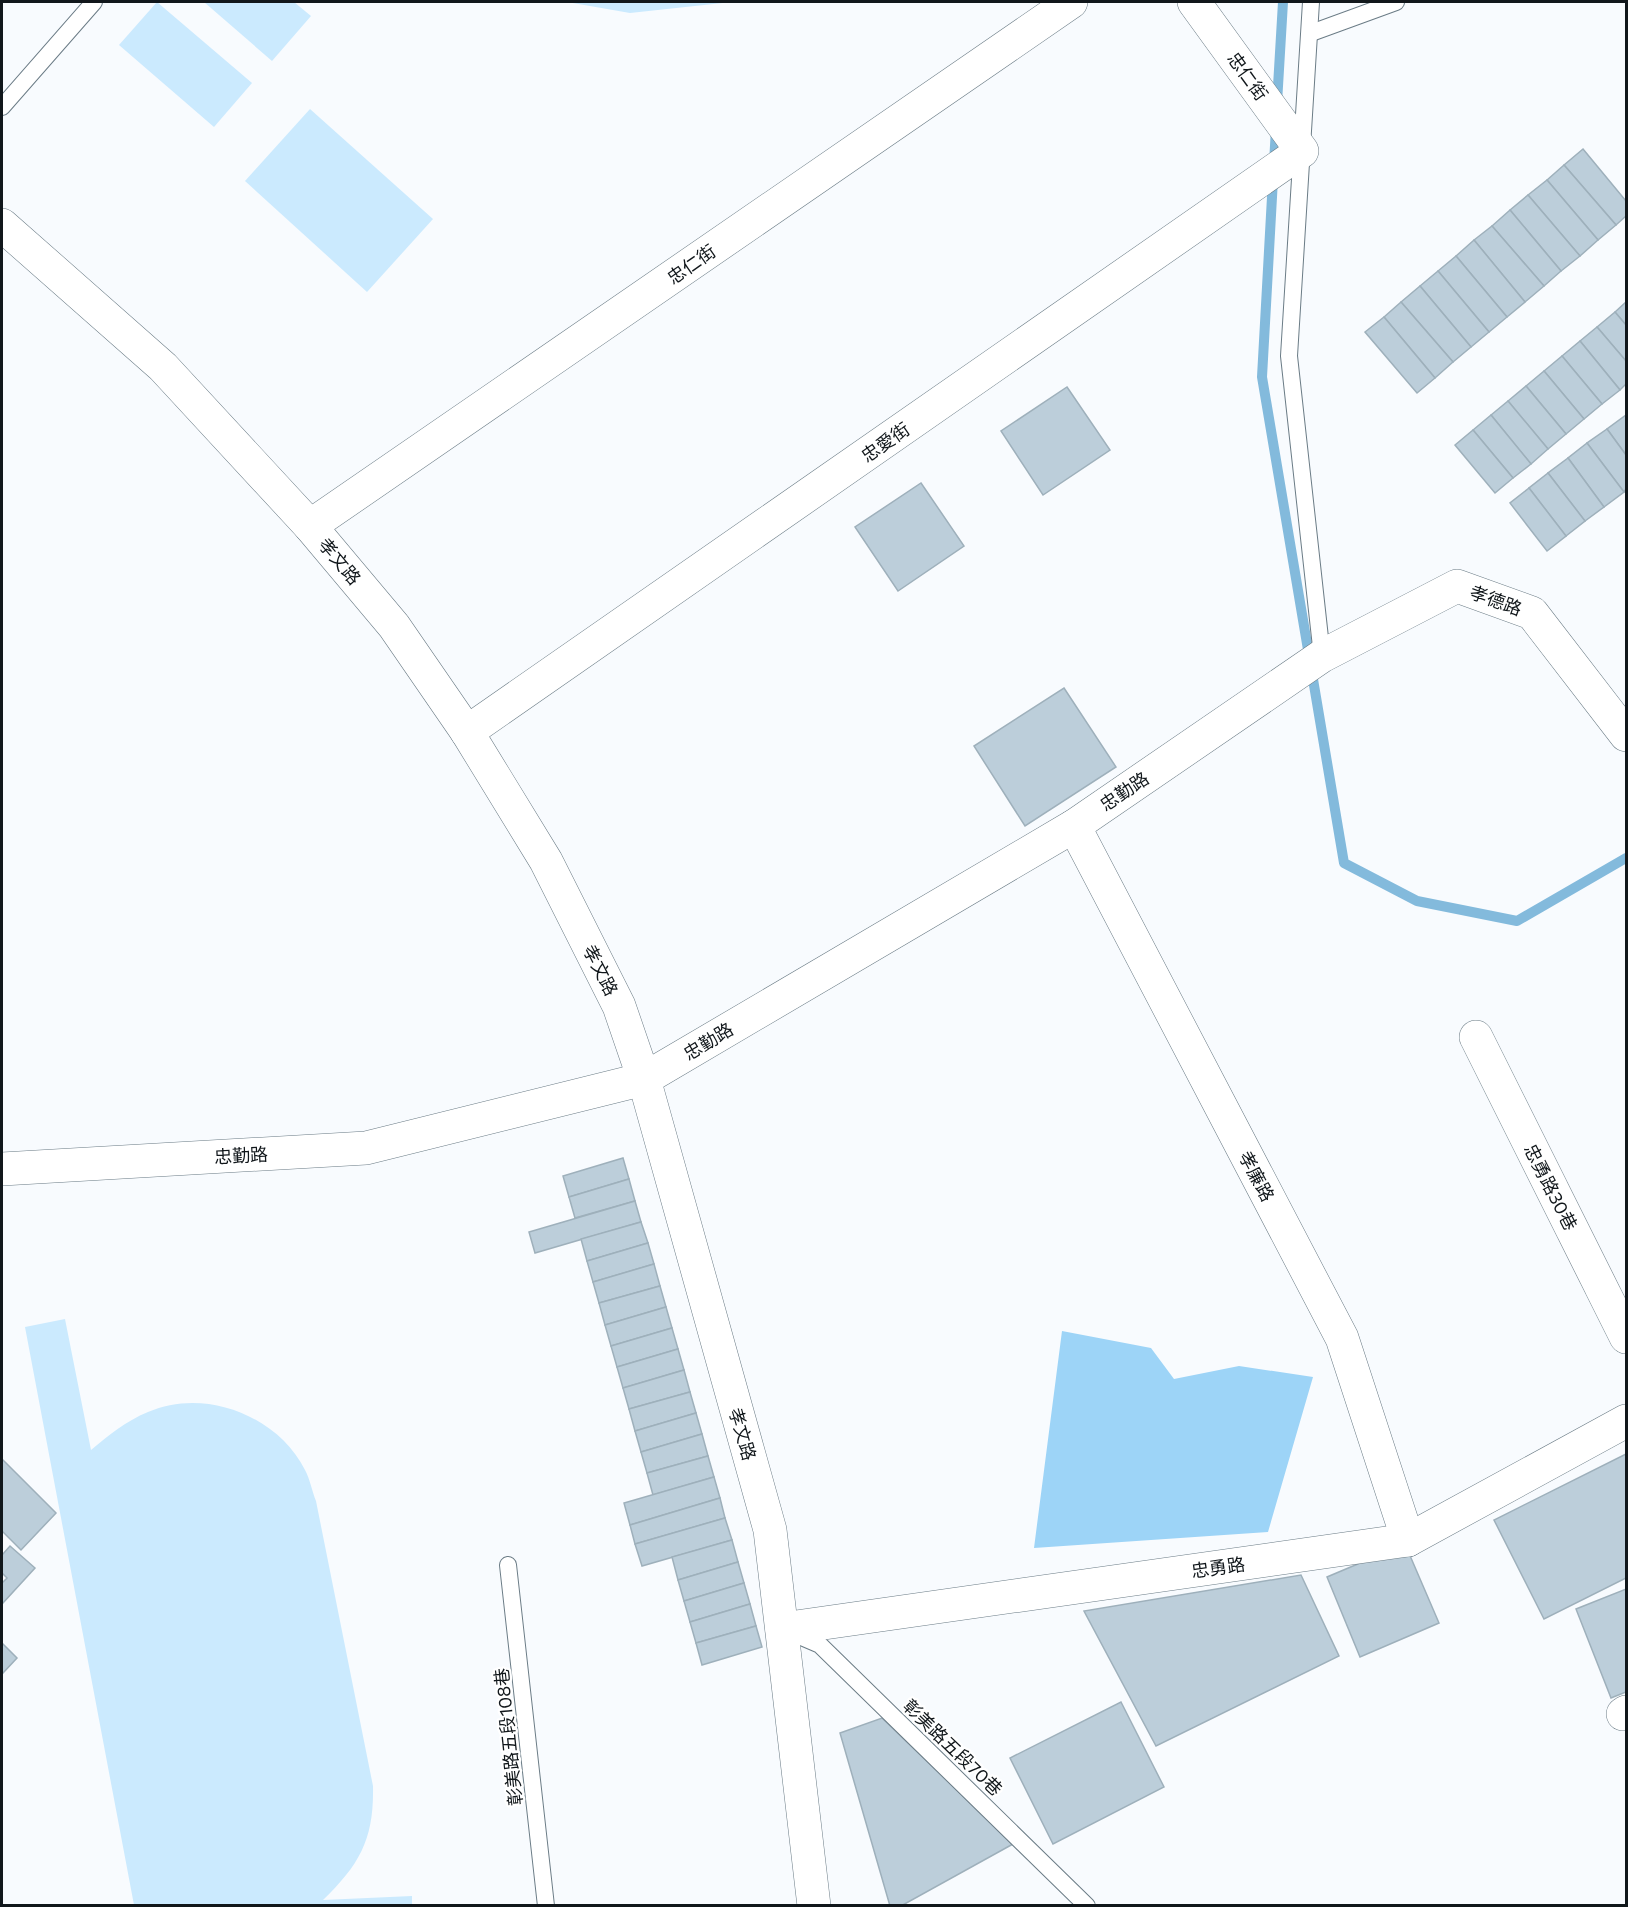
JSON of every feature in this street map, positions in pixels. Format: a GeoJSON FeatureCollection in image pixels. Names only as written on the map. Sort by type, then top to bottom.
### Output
{"type":"FeatureCollection","features":[{"type":"Feature","properties":{"kind":"street","name":"忠仁街"},"geometry":{"type":"LineString","coordinates":[[310,526],[1071,2]]}},
{"type":"Feature","properties":{"kind":"street","name":"忠仁街"},"geometry":{"type":"LineString","coordinates":[[1194,2],[1302,151]]}},
{"type":"Feature","properties":{"kind":"street","name":"忠愛街"},"geometry":{"type":"LineString","coordinates":[[467,732],[1302,151]]}},
{"type":"Feature","properties":{"kind":"street","name":"孝文路"},"geometry":{"type":"LineString","coordinates":[[2,225],[163,367],[310,526],[394,626],[467,732],[546,861],[619,1006],[644,1079],[770,1530],[814,1905]]}},
{"type":"Feature","properties":{"kind":"street","name":"孝德路"},"geometry":{"type":"LineString","coordinates":[[1322,656],[1457,586],[1532,613],[1626,735]]}},
{"type":"Feature","properties":{"kind":"street","name":"忠勤路"},"geometry":{"type":"LineString","coordinates":[[2,1169],[366,1148],[644,1079],[1074,826],[1322,656]]}},
{"type":"Feature","properties":{"kind":"street","name":"孝廉路"},"geometry":{"type":"LineString","coordinates":[[1074,826],[1342,1338],[1408,1539]]}},
{"type":"Feature","properties":{"kind":"street","name":"忠勇路30巷"},"geometry":{"type":"LineString","coordinates":[[1476,1037],[1626,1337]]}},
{"type":"Feature","properties":{"kind":"street","name":"忠勇路"},"geometry":{"type":"LineString","coordinates":[[782,1629],[1408,1539],[1626,1421]]}},
{"type":"Feature","properties":{"kind":"lane"},"geometry":{"type":"LineString","coordinates":[[2,107],[94,2]]}},
{"type":"Feature","properties":{"kind":"lane"},"geometry":{"type":"LineString","coordinates":[[1311,2],[1311,33],[1289,356],[1322,656]]}},
{"type":"Feature","properties":{"kind":"lane"},"geometry":{"type":"LineString","coordinates":[[1311,33],[1396,2]]}},
{"type":"Feature","properties":{"kind":"lane","name":"彰美路五段108巷"},"geometry":{"type":"LineString","coordinates":[[508,1565],[546,1905]]}},
{"type":"Feature","properties":{"kind":"lane","name":"彰美路五段70巷"},"geometry":{"type":"LineString","coordinates":[[782,1629],[820,1645],[1088,1905]]}},
{"type":"Feature","properties":{"kind":"shaded area"},"geometry":{"type":"Polygon","coordinates":[[[157,2],[252,83],[214,127],[119,45],[157,2]]]}},
{"type":"Feature","properties":{"kind":"shaded area"},"geometry":{"type":"Polygon","coordinates":[[[204,2],[294,2],[311,16],[272,61],[204,2]]]}},
{"type":"Feature","properties":{"kind":"shaded area"},"geometry":{"type":"Polygon","coordinates":[[[567,2],[732,2],[630,13],[567,2]]]}},
{"type":"Feature","properties":{"kind":"shaded area"},"geometry":{"type":"Polygon","coordinates":[[[310,109],[433,219],[367,292],[245,181],[310,109]]]}},
{"type":"Feature","properties":{"kind":"shaded area"},"geometry":{"type":"Polygon","coordinates":[[[65,1319],[91,1450],[118,1429],[148,1412],[170,1405],[193,1403],[216,1405],[238,1411],[258,1421],[293,1451],[305,1470],[316,1501],[373,1786],[371,1821],[362,1849],[347,1874],[323,1900],[412,1896],[412,1905],[134,1905],[25,1327],[65,1319]]]}},
{"type":"Feature","properties":{"kind":"shaded area"},"geometry":{"type":"Polygon","coordinates":[[[1062,1331],[1151,1348],[1174,1379],[1239,1366],[1313,1377],[1268,1532],[1034,1548],[1062,1331]]]}},
{"type":"Feature","properties":{"kind":"building"},"geometry":{"type":"Polygon","coordinates":[[[1583,149],[1626,201],[1626,216],[1616,225],[1564,165],[1583,149]]]}},
{"type":"Feature","properties":{"kind":"building"},"geometry":{"type":"Polygon","coordinates":[[[1564,165],[1616,225],[1598,240],[1547,180],[1564,165]]]}},
{"type":"Feature","properties":{"kind":"building"},"geometry":{"type":"Polygon","coordinates":[[[1547,180],[1598,240],[1580,256],[1528,195],[1547,180]]]}},
{"type":"Feature","properties":{"kind":"building"},"geometry":{"type":"Polygon","coordinates":[[[1528,195],[1580,256],[1561,271],[1510,210],[1528,195]]]}},
{"type":"Feature","properties":{"kind":"building"},"geometry":{"type":"Polygon","coordinates":[[[1510,210],[1561,271],[1544,286],[1492,226],[1510,210]]]}},
{"type":"Feature","properties":{"kind":"building"},"geometry":{"type":"Polygon","coordinates":[[[1492,226],[1544,286],[1525,302],[1474,240],[1492,226]]]}},
{"type":"Feature","properties":{"kind":"building"},"geometry":{"type":"Polygon","coordinates":[[[1474,240],[1525,302],[1507,317],[1456,256],[1474,240]]]}},
{"type":"Feature","properties":{"kind":"building"},"geometry":{"type":"Polygon","coordinates":[[[1456,256],[1507,317],[1489,332],[1438,271],[1456,256]]]}},
{"type":"Feature","properties":{"kind":"building"},"geometry":{"type":"Polygon","coordinates":[[[1438,271],[1489,332],[1471,347],[1420,286],[1438,271]]]}},
{"type":"Feature","properties":{"kind":"building"},"geometry":{"type":"Polygon","coordinates":[[[1420,286],[1471,347],[1453,362],[1401,302],[1420,286]]]}},
{"type":"Feature","properties":{"kind":"building"},"geometry":{"type":"Polygon","coordinates":[[[1401,302],[1453,362],[1435,378],[1384,317],[1401,302]]]}},
{"type":"Feature","properties":{"kind":"building"},"geometry":{"type":"Polygon","coordinates":[[[1626,302],[1626,325],[1615,312],[1626,302]]]}},
{"type":"Feature","properties":{"kind":"building"},"geometry":{"type":"Polygon","coordinates":[[[1615,312],[1626,325],[1626,361],[1597,327],[1615,312]]]}},
{"type":"Feature","properties":{"kind":"building"},"geometry":{"type":"Polygon","coordinates":[[[1384,317],[1435,378],[1417,393],[1365,332],[1384,317]]]}},
{"type":"Feature","properties":{"kind":"building"},"geometry":{"type":"Polygon","coordinates":[[[1597,327],[1626,361],[1626,384],[1620,390],[1580,341],[1597,327]]]}},
{"type":"Feature","properties":{"kind":"building"},"geometry":{"type":"Polygon","coordinates":[[[1580,341],[1620,390],[1602,404],[1562,356],[1580,341]]]}},
{"type":"Feature","properties":{"kind":"building"},"geometry":{"type":"Polygon","coordinates":[[[1562,356],[1602,404],[1584,419],[1544,371],[1562,356]]]}},
{"type":"Feature","properties":{"kind":"building"},"geometry":{"type":"Polygon","coordinates":[[[1544,371],[1584,419],[1566,434],[1526,386],[1544,371]]]}},
{"type":"Feature","properties":{"kind":"building"},"geometry":{"type":"Polygon","coordinates":[[[1526,386],[1566,434],[1548,449],[1508,401],[1526,386]]]}},
{"type":"Feature","properties":{"kind":"building"},"geometry":{"type":"Polygon","coordinates":[[[1067,387],[1110,450],[1043,495],[1001,431],[1067,387]]]}},
{"type":"Feature","properties":{"kind":"building"},"geometry":{"type":"Polygon","coordinates":[[[1508,401],[1548,449],[1531,464],[1491,415],[1508,401]]]}},
{"type":"Feature","properties":{"kind":"building"},"geometry":{"type":"Polygon","coordinates":[[[1491,415],[1531,464],[1513,478],[1473,430],[1491,415]]]}},
{"type":"Feature","properties":{"kind":"building"},"geometry":{"type":"Polygon","coordinates":[[[1626,415],[1626,455],[1607,429],[1626,415]]]}},
{"type":"Feature","properties":{"kind":"building"},"geometry":{"type":"Polygon","coordinates":[[[1607,429],[1626,455],[1626,489],[1624,492],[1587,443],[1607,429]]]}},
{"type":"Feature","properties":{"kind":"building"},"geometry":{"type":"Polygon","coordinates":[[[1473,430],[1513,478],[1495,493],[1455,445],[1473,430]]]}},
{"type":"Feature","properties":{"kind":"building"},"geometry":{"type":"Polygon","coordinates":[[[1587,443],[1624,492],[1604,507],[1568,458],[1587,443]]]}},
{"type":"Feature","properties":{"kind":"building"},"geometry":{"type":"Polygon","coordinates":[[[1568,458],[1604,507],[1585,521],[1548,473],[1568,458]]]}},
{"type":"Feature","properties":{"kind":"building"},"geometry":{"type":"Polygon","coordinates":[[[1548,473],[1585,521],[1566,536],[1529,488],[1548,473]]]}},
{"type":"Feature","properties":{"kind":"building"},"geometry":{"type":"Polygon","coordinates":[[[921,483],[964,546],[898,591],[855,527],[921,483]]]}},
{"type":"Feature","properties":{"kind":"building"},"geometry":{"type":"Polygon","coordinates":[[[1529,488],[1566,536],[1547,551],[1510,503],[1529,488]]]}},
{"type":"Feature","properties":{"kind":"building"},"geometry":{"type":"Polygon","coordinates":[[[1064,688],[1116,767],[1025,826],[974,746],[1064,688]]]}},
{"type":"Feature","properties":{"kind":"building"},"geometry":{"type":"Polygon","coordinates":[[[623,1158],[629,1179],[569,1197],[563,1176],[623,1158]]]}},
{"type":"Feature","properties":{"kind":"building"},"geometry":{"type":"Polygon","coordinates":[[[629,1179],[635,1201],[575,1218],[569,1197],[629,1179]]]}},
{"type":"Feature","properties":{"kind":"building"},"geometry":{"type":"Polygon","coordinates":[[[635,1201],[641,1222],[535,1253],[529,1232],[635,1201]]]}},
{"type":"Feature","properties":{"kind":"building"},"geometry":{"type":"Polygon","coordinates":[[[641,1222],[648,1243],[587,1261],[581,1239],[641,1222]]]}},
{"type":"Feature","properties":{"kind":"building"},"geometry":{"type":"Polygon","coordinates":[[[648,1243],[654,1264],[593,1282],[587,1261],[648,1243]]]}},
{"type":"Feature","properties":{"kind":"building"},"geometry":{"type":"Polygon","coordinates":[[[654,1264],[660,1286],[599,1303],[593,1282],[654,1264]]]}},
{"type":"Feature","properties":{"kind":"building"},"geometry":{"type":"Polygon","coordinates":[[[660,1286],[666,1307],[605,1325],[599,1303],[660,1286]]]}},
{"type":"Feature","properties":{"kind":"building"},"geometry":{"type":"Polygon","coordinates":[[[666,1307],[672,1328],[611,1346],[605,1325],[666,1307]]]}},
{"type":"Feature","properties":{"kind":"building"},"geometry":{"type":"Polygon","coordinates":[[[672,1328],[678,1349],[617,1367],[611,1346],[672,1328]]]}},
{"type":"Feature","properties":{"kind":"building"},"geometry":{"type":"Polygon","coordinates":[[[678,1349],[684,1370],[623,1388],[617,1367],[678,1349]]]}},
{"type":"Feature","properties":{"kind":"building"},"geometry":{"type":"Polygon","coordinates":[[[684,1370],[690,1392],[629,1409],[623,1388],[684,1370]]]}},
{"type":"Feature","properties":{"kind":"building"},"geometry":{"type":"Polygon","coordinates":[[[690,1392],[696,1413],[635,1431],[629,1409],[690,1392]]]}},
{"type":"Feature","properties":{"kind":"building"},"geometry":{"type":"Polygon","coordinates":[[[696,1413],[702,1434],[641,1452],[635,1431],[696,1413]]]}},
{"type":"Feature","properties":{"kind":"building"},"geometry":{"type":"Polygon","coordinates":[[[702,1434],[708,1456],[647,1473],[641,1452],[702,1434]]]}},
{"type":"Feature","properties":{"kind":"building"},"geometry":{"type":"Polygon","coordinates":[[[1626,1454],[1626,1578],[1544,1619],[1494,1520],[1626,1454]]]}},
{"type":"Feature","properties":{"kind":"building"},"geometry":{"type":"Polygon","coordinates":[[[708,1456],[714,1477],[653,1495],[647,1473],[708,1456]]]}},
{"type":"Feature","properties":{"kind":"building"},"geometry":{"type":"Polygon","coordinates":[[[2,1459],[56,1513],[21,1550],[2,1531],[2,1459]]]}},
{"type":"Feature","properties":{"kind":"building"},"geometry":{"type":"Polygon","coordinates":[[[714,1477],[720,1498],[630,1525],[624,1503],[714,1477]]]}},
{"type":"Feature","properties":{"kind":"building"},"geometry":{"type":"Polygon","coordinates":[[[720,1498],[725,1518],[635,1544],[630,1525],[720,1498]]]}},
{"type":"Feature","properties":{"kind":"building"},"geometry":{"type":"Polygon","coordinates":[[[725,1518],[732,1540],[642,1566],[635,1544],[725,1518]]]}},
{"type":"Feature","properties":{"kind":"building"},"geometry":{"type":"Polygon","coordinates":[[[732,1540],[738,1562],[678,1580],[672,1557],[732,1540]]]}},
{"type":"Feature","properties":{"kind":"building"},"geometry":{"type":"Polygon","coordinates":[[[1405,1544],[1439,1623],[1360,1657],[1327,1577],[1405,1544]]]}},
{"type":"Feature","properties":{"kind":"building"},"geometry":{"type":"Polygon","coordinates":[[[10,1546],[35,1568],[2,1604],[2,1583],[7,1578],[2,1573],[2,1555],[10,1546]]]}},
{"type":"Feature","properties":{"kind":"building"},"geometry":{"type":"Polygon","coordinates":[[[738,1562],[744,1583],[684,1601],[678,1580],[738,1562]]]}},
{"type":"Feature","properties":{"kind":"building"},"geometry":{"type":"Polygon","coordinates":[[[1301,1575],[1339,1656],[1156,1746],[1084,1611],[1301,1575]]]}},
{"type":"Feature","properties":{"kind":"building"},"geometry":{"type":"Polygon","coordinates":[[[744,1583],[750,1604],[690,1622],[684,1601],[744,1583]]]}},
{"type":"Feature","properties":{"kind":"building"},"geometry":{"type":"Polygon","coordinates":[[[1626,1589],[1626,1692],[1611,1698],[1576,1609],[1626,1589]]]}},
{"type":"Feature","properties":{"kind":"building"},"geometry":{"type":"Polygon","coordinates":[[[750,1604],[756,1626],[696,1643],[690,1622],[750,1604]]]}},
{"type":"Feature","properties":{"kind":"building"},"geometry":{"type":"Polygon","coordinates":[[[756,1626],[762,1647],[702,1665],[696,1643],[756,1626]]]}},
{"type":"Feature","properties":{"kind":"building"},"geometry":{"type":"Polygon","coordinates":[[[2,1643],[17,1658],[2,1674],[2,1643]]]}},
{"type":"Feature","properties":{"kind":"building"},"geometry":{"type":"Polygon","coordinates":[[[1121,1702],[1164,1787],[1053,1844],[1010,1758],[1121,1702]]]}},
{"type":"Feature","properties":{"kind":"building"},"geometry":{"type":"Polygon","coordinates":[[[882,1718],[1013,1844],[901,1906],[890,1906],[840,1733],[882,1718]]]}},
{"type":"Feature","properties":{"kind":"waterway"},"geometry":{"type":"LineString","coordinates":[[1277,103],[1283,2]]}},
{"type":"Feature","properties":{"kind":"waterway"},"geometry":{"type":"LineString","coordinates":[[1274,163],[1276,128]]}},
{"type":"Feature","properties":{"kind":"waterway"},"geometry":{"type":"LineString","coordinates":[[1273,179],[1262,377],[1344,863],[1417,901],[1517,921],[1626,858]]}}]}
